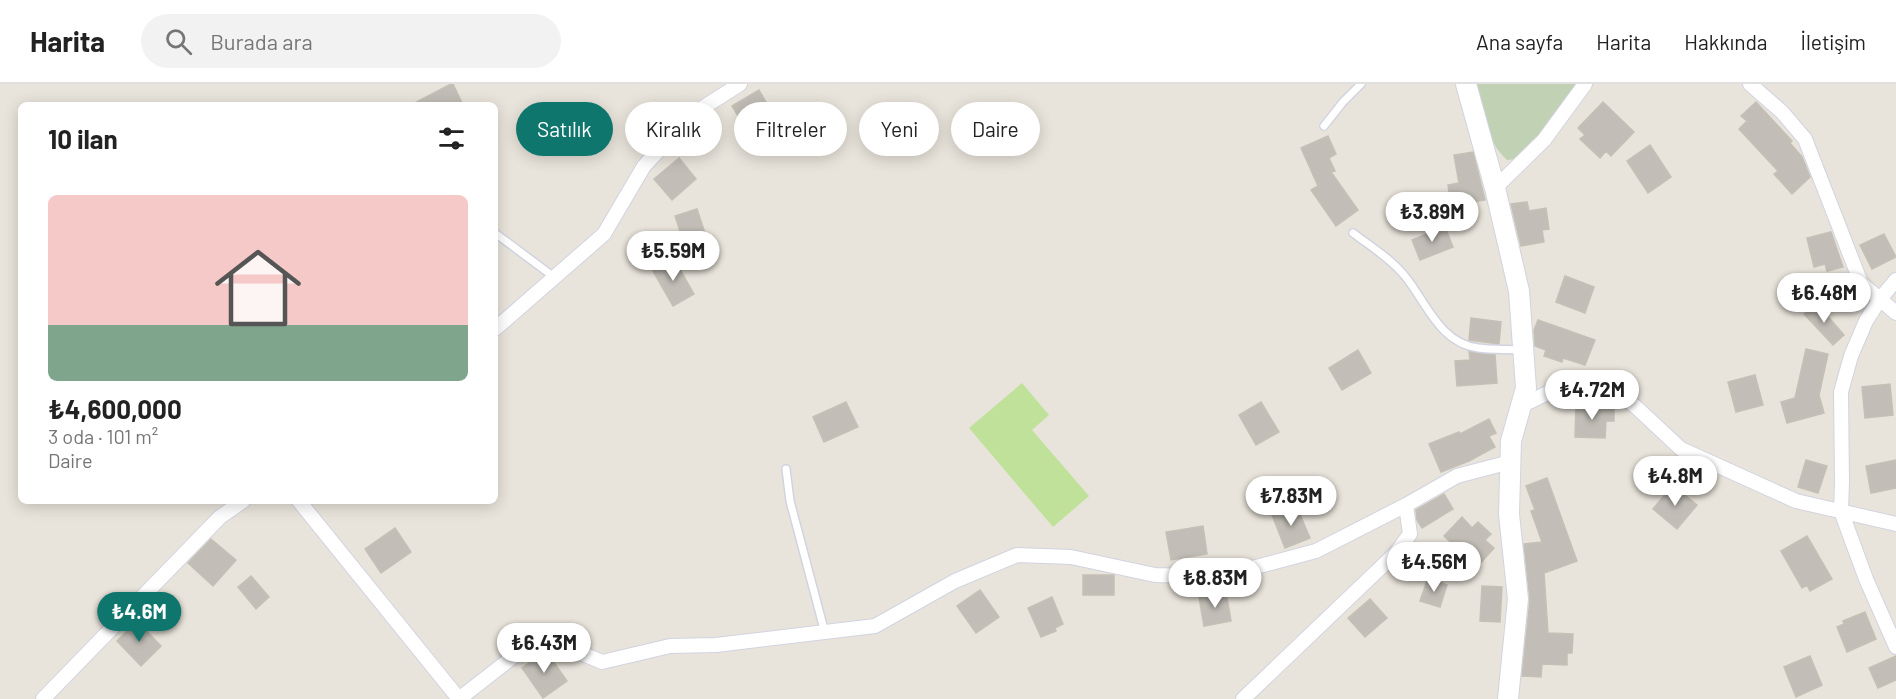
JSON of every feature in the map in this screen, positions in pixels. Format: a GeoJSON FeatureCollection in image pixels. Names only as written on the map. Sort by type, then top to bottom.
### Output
{"type":"FeatureCollection","features":[{"type":"Feature","properties":{"kind":"street"},"geometry":{"type":"LineString","coordinates":[[498,326],[604,234],[644,166],[693,114],[741,84]]}},
{"type":"Feature","properties":{"kind":"street"},"geometry":{"type":"LineString","coordinates":[[1466,84],[1495,188],[1519,291],[1526,388],[1511,441],[1509,514],[1518,599],[1508,699]]}},
{"type":"Feature","properties":{"kind":"street"},"geometry":{"type":"LineString","coordinates":[[1495,188],[1544,140],[1585,84]]}},
{"type":"Feature","properties":{"kind":"street"},"geometry":{"type":"LineString","coordinates":[[1750,84],[1782,112],[1805,139],[1861,283],[1896,313]]}},
{"type":"Feature","properties":{"kind":"street"},"geometry":{"type":"LineString","coordinates":[[1896,280],[1880,299],[1858,338],[1845,374],[1842,392],[1841,511],[1866,579],[1896,647]]}},
{"type":"Feature","properties":{"kind":"street"},"geometry":{"type":"LineString","coordinates":[[1521,406],[1568,383],[1610,385],[1681,449],[1796,501],[1896,524]]}},
{"type":"Feature","properties":{"kind":"street"},"geometry":{"type":"LineString","coordinates":[[301,504],[459,699],[533,641],[554,639],[602,662],[670,646],[716,645],[875,626],[955,581],[1017,555],[1071,557],[1155,575],[1218,577],[1316,551],[1457,476],[1510,462]]}},
{"type":"Feature","properties":{"kind":"street"},"geometry":{"type":"LineString","coordinates":[[43,699],[220,517],[239,504]]}},
{"type":"Feature","properties":{"kind":"street"},"geometry":{"type":"LineString","coordinates":[[1243,699],[1396,553],[1410,534],[1406,505]]}},
{"type":"Feature","properties":{"kind":"lane"},"geometry":{"type":"LineString","coordinates":[[1324,126],[1342,102],[1361,84]]}},
{"type":"Feature","properties":{"kind":"lane"},"geometry":{"type":"LineString","coordinates":[[1353,233],[1395,265],[1406,277],[1438,324],[1455,339],[1477,348],[1523,350]]}},
{"type":"Feature","properties":{"kind":"lane"},"geometry":{"type":"LineString","coordinates":[[498,235],[554,277]]}},
{"type":"Feature","properties":{"kind":"lane"},"geometry":{"type":"LineString","coordinates":[[786,469],[789,501],[825,633]]}},
{"type":"Feature","properties":{"kind":"green space"},"geometry":{"type":"Polygon","coordinates":[[[1476,84],[1576,84],[1547,127],[1517,159],[1507,160],[1494,144],[1483,114],[1476,84]]]}},
{"type":"Feature","properties":{"kind":"green space"},"geometry":{"type":"Polygon","coordinates":[[[1022,383],[1049,415],[1032,430],[1089,496],[1053,527],[969,428],[1022,383]]]}},
{"type":"Feature","properties":{"kind":"building"},"geometry":{"type":"Polygon","coordinates":[[[451,84],[462,102],[417,102],[451,84]]]}},
{"type":"Feature","properties":{"kind":"building"},"geometry":{"type":"Polygon","coordinates":[[[759,90],[766,102],[739,102],[759,90]]]}},
{"type":"Feature","properties":{"kind":"building"},"geometry":{"type":"Polygon","coordinates":[[[1603,102],[1634,132],[1611,156],[1606,151],[1600,158],[1580,139],[1585,135],[1578,128],[1603,102]]]}},
{"type":"Feature","properties":{"kind":"building"},"geometry":{"type":"Polygon","coordinates":[[[1756,102],[1792,141],[1790,143],[1802,157],[1810,177],[1792,194],[1774,174],[1778,171],[1739,129],[1747,121],[1741,116],[1756,102]]]}},
{"type":"Feature","properties":{"kind":"building"},"geometry":{"type":"Polygon","coordinates":[[[1328,136],[1336,154],[1329,158],[1335,171],[1331,172],[1358,210],[1336,226],[1311,190],[1318,186],[1301,148],[1328,136]]]}},
{"type":"Feature","properties":{"kind":"building"},"geometry":{"type":"Polygon","coordinates":[[[1650,145],[1671,177],[1648,193],[1627,161],[1650,145]]]}},
{"type":"Feature","properties":{"kind":"building"},"geometry":{"type":"Polygon","coordinates":[[[1473,152],[1485,200],[1451,206],[1448,185],[1459,183],[1454,155],[1473,152]]]}},
{"type":"Feature","properties":{"kind":"building"},"geometry":{"type":"Polygon","coordinates":[[[679,158],[696,179],[672,200],[654,179],[679,158]]]}},
{"type":"Feature","properties":{"kind":"building"},"geometry":{"type":"Polygon","coordinates":[[[1527,202],[1529,211],[1546,208],[1549,229],[1542,230],[1544,242],[1521,246],[1511,204],[1527,202]]]}},
{"type":"Feature","properties":{"kind":"building"},"geometry":{"type":"Polygon","coordinates":[[[697,209],[708,242],[686,249],[675,216],[697,209]]]}},
{"type":"Feature","properties":{"kind":"building"},"geometry":{"type":"Polygon","coordinates":[[[1445,227],[1453,247],[1420,260],[1412,240],[1445,227]]]}},
{"type":"Feature","properties":{"kind":"building"},"geometry":{"type":"Polygon","coordinates":[[[1831,232],[1843,267],[1827,271],[1825,264],[1814,267],[1807,238],[1831,232]]]}},
{"type":"Feature","properties":{"kind":"building"},"geometry":{"type":"Polygon","coordinates":[[[1884,234],[1896,257],[1872,269],[1860,245],[1884,234]]]}},
{"type":"Feature","properties":{"kind":"building"},"geometry":{"type":"Polygon","coordinates":[[[674,259],[694,294],[673,306],[653,271],[674,259]]]}},
{"type":"Feature","properties":{"kind":"building"},"geometry":{"type":"Polygon","coordinates":[[[1565,276],[1594,287],[1585,313],[1556,302],[1565,276]]]}},
{"type":"Feature","properties":{"kind":"building"},"geometry":{"type":"Polygon","coordinates":[[[1816,303],[1844,335],[1833,345],[1804,314],[1816,303]]]}},
{"type":"Feature","properties":{"kind":"building"},"geometry":{"type":"Polygon","coordinates":[[[1471,318],[1501,322],[1499,344],[1469,340],[1471,318]]]}},
{"type":"Feature","properties":{"kind":"building"},"geometry":{"type":"Polygon","coordinates":[[[1538,320],[1595,340],[1585,365],[1563,358],[1562,362],[1544,356],[1546,350],[1535,346],[1534,330],[1538,320]]]}},
{"type":"Feature","properties":{"kind":"building"},"geometry":{"type":"Polygon","coordinates":[[[1806,349],[1828,354],[1819,395],[1824,413],[1787,423],[1781,402],[1795,398],[1806,349]]]}},
{"type":"Feature","properties":{"kind":"building"},"geometry":{"type":"Polygon","coordinates":[[[1358,350],[1371,373],[1342,390],[1329,368],[1358,350]]]}},
{"type":"Feature","properties":{"kind":"building"},"geometry":{"type":"Polygon","coordinates":[[[1469,351],[1495,355],[1497,383],[1457,386],[1455,361],[1470,360],[1469,351]]]}},
{"type":"Feature","properties":{"kind":"building"},"geometry":{"type":"Polygon","coordinates":[[[1755,375],[1763,405],[1736,412],[1728,382],[1755,375]]]}},
{"type":"Feature","properties":{"kind":"building"},"geometry":{"type":"Polygon","coordinates":[[[1890,384],[1893,415],[1865,418],[1862,387],[1890,384]]]}},
{"type":"Feature","properties":{"kind":"building"},"geometry":{"type":"Polygon","coordinates":[[[846,402],[858,427],[824,442],[813,417],[846,402]]]}},
{"type":"Feature","properties":{"kind":"building"},"geometry":{"type":"Polygon","coordinates":[[[1261,402],[1279,432],[1256,445],[1239,415],[1261,402]]]}},
{"type":"Feature","properties":{"kind":"building"},"geometry":{"type":"Polygon","coordinates":[[[1576,405],[1614,408],[1614,421],[1606,421],[1605,438],[1575,437],[1576,405]]]}},
{"type":"Feature","properties":{"kind":"building"},"geometry":{"type":"Polygon","coordinates":[[[1489,419],[1496,433],[1489,436],[1495,447],[1441,472],[1429,444],[1459,432],[1460,434],[1489,419]]]}},
{"type":"Feature","properties":{"kind":"building"},"geometry":{"type":"Polygon","coordinates":[[[1806,460],[1827,466],[1818,493],[1798,487],[1806,460]]]}},
{"type":"Feature","properties":{"kind":"building"},"geometry":{"type":"Polygon","coordinates":[[[1896,460],[1896,488],[1871,493],[1866,466],[1896,460]]]}},
{"type":"Feature","properties":{"kind":"building"},"geometry":{"type":"Polygon","coordinates":[[[1547,478],[1577,561],[1544,573],[1548,633],[1573,634],[1572,653],[1567,653],[1567,665],[1542,664],[1541,677],[1522,676],[1530,600],[1524,544],[1542,542],[1531,511],[1535,510],[1526,486],[1547,478]]]}},
{"type":"Feature","properties":{"kind":"building"},"geometry":{"type":"Polygon","coordinates":[[[1673,485],[1697,505],[1677,529],[1653,509],[1673,485]]]}},
{"type":"Feature","properties":{"kind":"building"},"geometry":{"type":"Polygon","coordinates":[[[1444,494],[1453,509],[1422,528],[1417,520],[1416,510],[1444,494]]]}},
{"type":"Feature","properties":{"kind":"building"},"geometry":{"type":"Polygon","coordinates":[[[1296,505],[1310,538],[1285,548],[1272,515],[1296,505]]]}},
{"type":"Feature","properties":{"kind":"building"},"geometry":{"type":"Polygon","coordinates":[[[1462,517],[1472,528],[1478,522],[1491,534],[1485,540],[1494,548],[1477,567],[1444,536],[1462,517]]]}},
{"type":"Feature","properties":{"kind":"building"},"geometry":{"type":"Polygon","coordinates":[[[1203,526],[1207,554],[1171,560],[1166,532],[1203,526]]]}},
{"type":"Feature","properties":{"kind":"building"},"geometry":{"type":"Polygon","coordinates":[[[395,528],[411,552],[381,573],[365,549],[395,528]]]}},
{"type":"Feature","properties":{"kind":"building"},"geometry":{"type":"Polygon","coordinates":[[[1807,536],[1832,579],[1810,591],[1807,585],[1802,588],[1781,551],[1807,536]]]}},
{"type":"Feature","properties":{"kind":"building"},"geometry":{"type":"Polygon","coordinates":[[[211,539],[236,560],[213,586],[188,563],[211,539]]]}},
{"type":"Feature","properties":{"kind":"building"},"geometry":{"type":"Polygon","coordinates":[[[1414,544],[1434,559],[1419,581],[1396,565],[1414,544]]]}},
{"type":"Feature","properties":{"kind":"building"},"geometry":{"type":"Polygon","coordinates":[[[1083,575],[1114,575],[1114,595],[1083,595],[1083,575]]]}},
{"type":"Feature","properties":{"kind":"building"},"geometry":{"type":"Polygon","coordinates":[[[251,576],[269,597],[256,609],[238,587],[251,576]]]}},
{"type":"Feature","properties":{"kind":"building"},"geometry":{"type":"Polygon","coordinates":[[[1428,578],[1447,585],[1440,607],[1420,601],[1428,578]]]}},
{"type":"Feature","properties":{"kind":"building"},"geometry":{"type":"Polygon","coordinates":[[[1482,586],[1502,587],[1500,622],[1480,621],[1482,586]]]}},
{"type":"Feature","properties":{"kind":"building"},"geometry":{"type":"Polygon","coordinates":[[[980,590],[999,617],[976,633],[957,606],[980,590]]]}},
{"type":"Feature","properties":{"kind":"building"},"geometry":{"type":"Polygon","coordinates":[[[1226,592],[1231,621],[1204,626],[1199,597],[1226,592]]]}},
{"type":"Feature","properties":{"kind":"building"},"geometry":{"type":"Polygon","coordinates":[[[1052,597],[1063,624],[1055,628],[1056,631],[1041,637],[1028,608],[1052,597]]]}},
{"type":"Feature","properties":{"kind":"building"},"geometry":{"type":"Polygon","coordinates":[[[1370,599],[1387,618],[1365,637],[1348,618],[1370,599]]]}},
{"type":"Feature","properties":{"kind":"building"},"geometry":{"type":"Polygon","coordinates":[[[1865,612],[1876,639],[1847,652],[1837,627],[1844,624],[1843,621],[1865,612]]]}},
{"type":"Feature","properties":{"kind":"building"},"geometry":{"type":"Polygon","coordinates":[[[137,621],[161,646],[141,666],[117,641],[137,621]]]}},
{"type":"Feature","properties":{"kind":"building"},"geometry":{"type":"Polygon","coordinates":[[[546,651],[567,681],[543,698],[522,668],[546,651]]]}},
{"type":"Feature","properties":{"kind":"building"},"geometry":{"type":"Polygon","coordinates":[[[1810,656],[1822,685],[1796,697],[1784,667],[1810,656]]]}},
{"type":"Feature","properties":{"kind":"building"},"geometry":{"type":"Polygon","coordinates":[[[1896,656],[1896,680],[1878,688],[1869,668],[1896,656]]]}}]}
